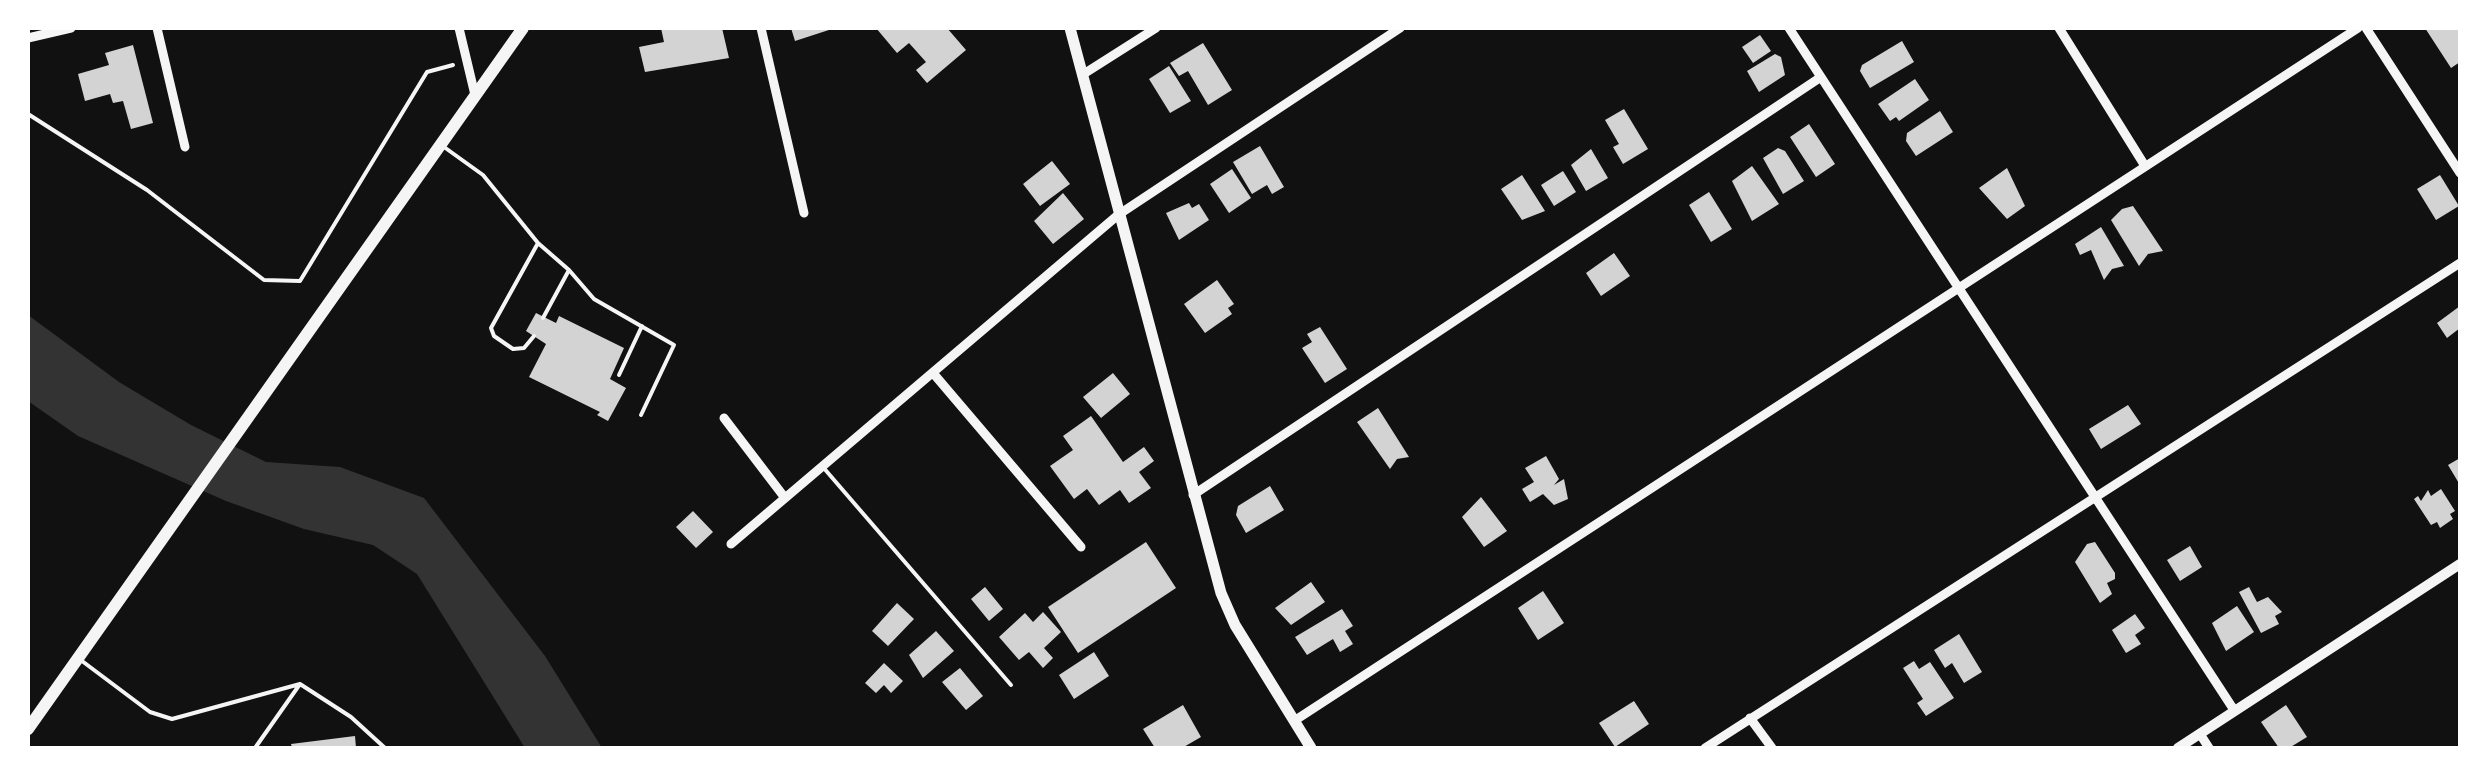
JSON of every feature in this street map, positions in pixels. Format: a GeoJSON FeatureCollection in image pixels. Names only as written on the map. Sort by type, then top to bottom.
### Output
{"type":"FeatureCollection","features":[{"type":"Feature","properties":{"kind":"main road"},"geometry":{"type":"LineString","coordinates":[[28,729],[523,28]]}},
{"type":"Feature","properties":{"kind":"main road"},"geometry":{"type":"LineString","coordinates":[[1070,28],[1193,494],[1235,626],[1311,748]]}},
{"type":"Feature","properties":{"kind":"street"},"geometry":{"type":"LineString","coordinates":[[28,38],[71,28]]}},
{"type":"Feature","properties":{"kind":"street"},"geometry":{"type":"LineString","coordinates":[[157,28],[185,147]]}},
{"type":"Feature","properties":{"kind":"street"},"geometry":{"type":"LineString","coordinates":[[460,28],[474,96]]}},
{"type":"Feature","properties":{"kind":"street"},"geometry":{"type":"LineString","coordinates":[[760,28],[804,212]]}},
{"type":"Feature","properties":{"kind":"street"},"geometry":{"type":"LineString","coordinates":[[1082,75],[1156,28]]}},
{"type":"Feature","properties":{"kind":"street"},"geometry":{"type":"LineString","coordinates":[[731,544],[1118,215],[1400,28]]}},
{"type":"Feature","properties":{"kind":"street"},"geometry":{"type":"LineString","coordinates":[[1789,28],[2234,710]]}},
{"type":"Feature","properties":{"kind":"street"},"geometry":{"type":"LineString","coordinates":[[2058,28],[2146,166]]}},
{"type":"Feature","properties":{"kind":"street"},"geometry":{"type":"LineString","coordinates":[[1294,722],[2358,28]]}},
{"type":"Feature","properties":{"kind":"street"},"geometry":{"type":"LineString","coordinates":[[2366,28],[2460,173]]}},
{"type":"Feature","properties":{"kind":"street"},"geometry":{"type":"LineString","coordinates":[[1193,494],[1821,77]]}},
{"type":"Feature","properties":{"kind":"street"},"geometry":{"type":"LineString","coordinates":[[1705,748],[2460,263]]}},
{"type":"Feature","properties":{"kind":"street"},"geometry":{"type":"LineString","coordinates":[[932,373],[1082,547]]}},
{"type":"Feature","properties":{"kind":"street"},"geometry":{"type":"LineString","coordinates":[[724,418],[785,498]]}},
{"type":"Feature","properties":{"kind":"street"},"geometry":{"type":"LineString","coordinates":[[2178,748],[2460,564]]}},
{"type":"Feature","properties":{"kind":"street"},"geometry":{"type":"LineString","coordinates":[[1750,718],[1772,748]]}},
{"type":"Feature","properties":{"kind":"street"},"geometry":{"type":"LineString","coordinates":[[2200,734],[2209,748]]}},
{"type":"Feature","properties":{"kind":"lane"},"geometry":{"type":"LineString","coordinates":[[440,144],[483,175],[538,243],[594,299],[674,344],[641,415]]}},
{"type":"Feature","properties":{"kind":"lane"},"geometry":{"type":"LineString","coordinates":[[534,336],[524,348],[513,349],[494,336],[491,328],[538,243]]}},
{"type":"Feature","properties":{"kind":"lane"},"geometry":{"type":"LineString","coordinates":[[543,318],[569,270]]}},
{"type":"Feature","properties":{"kind":"lane"},"geometry":{"type":"LineString","coordinates":[[619,374],[642,326]]}},
{"type":"Feature","properties":{"kind":"lane"},"geometry":{"type":"LineString","coordinates":[[822,466],[1011,685]]}},
{"type":"Feature","properties":{"kind":"lane"},"geometry":{"type":"LineString","coordinates":[[78,658],[150,712],[172,719],[300,684],[351,717],[385,748]]}},
{"type":"Feature","properties":{"kind":"lane"},"geometry":{"type":"LineString","coordinates":[[254,748],[300,684]]}},
{"type":"Feature","properties":{"kind":"path"},"geometry":{"type":"LineString","coordinates":[[28,114],[147,190],[264,280],[300,281],[428,72],[467,60]]}},
{"type":"Feature","properties":{"kind":"shaded area"},"geometry":{"type":"Polygon","coordinates":[[[28,315],[119,382],[191,425],[266,462],[340,467],[424,498],[545,656],[602,748],[525,748],[417,574],[373,545],[304,529],[226,501],[78,436],[28,401],[28,315]]]}},
{"type":"Feature","properties":{"kind":"building"},"geometry":{"type":"Polygon","coordinates":[[[661,28],[722,28],[729,58],[645,72],[639,47],[664,42],[661,28]]]}},
{"type":"Feature","properties":{"kind":"building"},"geometry":{"type":"Polygon","coordinates":[[[791,28],[835,28],[795,41],[791,28]]]}},
{"type":"Feature","properties":{"kind":"building"},"geometry":{"type":"Polygon","coordinates":[[[876,28],[947,28],[966,50],[927,83],[916,70],[926,62],[909,43],[897,53],[876,28]]]}},
{"type":"Feature","properties":{"kind":"building"},"geometry":{"type":"Polygon","coordinates":[[[2425,28],[2460,28],[2460,62],[2451,68],[2425,28]]]}},
{"type":"Feature","properties":{"kind":"building"},"geometry":{"type":"Polygon","coordinates":[[[1760,35],[1771,51],[1753,63],[1742,47],[1760,35]]]}},
{"type":"Feature","properties":{"kind":"building"},"geometry":{"type":"Polygon","coordinates":[[[1902,41],[1914,62],[1870,88],[1860,71],[1862,65],[1902,41]]]}},
{"type":"Feature","properties":{"kind":"building"},"geometry":{"type":"Polygon","coordinates":[[[1203,43],[1232,90],[1208,105],[1188,71],[1179,76],[1170,63],[1203,43]]]}},
{"type":"Feature","properties":{"kind":"building"},"geometry":{"type":"Polygon","coordinates":[[[133,45],[153,123],[131,129],[123,101],[113,103],[110,94],[85,101],[78,74],[109,65],[105,53],[133,45]]]}},
{"type":"Feature","properties":{"kind":"building"},"geometry":{"type":"Polygon","coordinates":[[[1775,54],[1781,57],[1785,75],[1759,92],[1747,71],[1775,54]]]}},
{"type":"Feature","properties":{"kind":"building"},"geometry":{"type":"Polygon","coordinates":[[[1169,66],[1191,101],[1170,113],[1149,79],[1169,66]]]}},
{"type":"Feature","properties":{"kind":"building"},"geometry":{"type":"Polygon","coordinates":[[[1915,79],[1929,100],[1899,121],[1896,117],[1890,121],[1878,104],[1915,79]]]}},
{"type":"Feature","properties":{"kind":"building"},"geometry":{"type":"Polygon","coordinates":[[[1624,109],[1648,149],[1623,164],[1613,147],[1619,144],[1605,120],[1624,109]]]}},
{"type":"Feature","properties":{"kind":"building"},"geometry":{"type":"Polygon","coordinates":[[[1940,111],[1953,132],[1916,156],[1906,141],[1907,133],[1940,111]]]}},
{"type":"Feature","properties":{"kind":"building"},"geometry":{"type":"Polygon","coordinates":[[[1809,124],[1835,164],[1816,177],[1790,137],[1809,124]]]}},
{"type":"Feature","properties":{"kind":"building"},"geometry":{"type":"Polygon","coordinates":[[[1260,146],[1284,187],[1272,194],[1267,185],[1252,194],[1233,162],[1260,146]]]}},
{"type":"Feature","properties":{"kind":"building"},"geometry":{"type":"Polygon","coordinates":[[[1778,148],[1785,151],[1804,181],[1783,194],[1763,158],[1778,148]]]}},
{"type":"Feature","properties":{"kind":"building"},"geometry":{"type":"Polygon","coordinates":[[[1591,149],[1608,178],[1586,191],[1571,165],[1591,149]]]}},
{"type":"Feature","properties":{"kind":"building"},"geometry":{"type":"Polygon","coordinates":[[[1052,161],[1070,184],[1040,206],[1023,184],[1052,161]]]}},
{"type":"Feature","properties":{"kind":"building"},"geometry":{"type":"Polygon","coordinates":[[[1752,166],[1779,204],[1752,221],[1732,181],[1752,166]]]}},
{"type":"Feature","properties":{"kind":"building"},"geometry":{"type":"Polygon","coordinates":[[[2007,168],[2025,206],[2007,219],[1979,188],[2007,168]]]}},
{"type":"Feature","properties":{"kind":"building"},"geometry":{"type":"Polygon","coordinates":[[[1232,169],[1251,198],[1229,213],[1210,184],[1232,169]]]}},
{"type":"Feature","properties":{"kind":"building"},"geometry":{"type":"Polygon","coordinates":[[[1563,171],[1576,192],[1554,206],[1541,185],[1563,171]]]}},
{"type":"Feature","properties":{"kind":"building"},"geometry":{"type":"Polygon","coordinates":[[[1522,175],[1545,211],[1522,220],[1501,189],[1522,175]]]}},
{"type":"Feature","properties":{"kind":"building"},"geometry":{"type":"Polygon","coordinates":[[[2440,175],[2459,206],[2436,220],[2417,189],[2440,175]]]}},
{"type":"Feature","properties":{"kind":"building"},"geometry":{"type":"Polygon","coordinates":[[[1709,192],[1732,229],[1711,242],[1689,205],[1709,192]]]}},
{"type":"Feature","properties":{"kind":"building"},"geometry":{"type":"Polygon","coordinates":[[[1063,193],[1084,219],[1053,244],[1034,221],[1063,193]]]}},
{"type":"Feature","properties":{"kind":"building"},"geometry":{"type":"Polygon","coordinates":[[[1189,203],[1192,208],[1199,204],[1209,220],[1179,240],[1166,213],[1189,203]]]}},
{"type":"Feature","properties":{"kind":"building"},"geometry":{"type":"Polygon","coordinates":[[[2133,206],[2163,251],[2148,254],[2139,266],[2111,220],[2122,209],[2133,206]]]}},
{"type":"Feature","properties":{"kind":"building"},"geometry":{"type":"Polygon","coordinates":[[[2101,227],[2124,266],[2112,269],[2104,280],[2091,250],[2080,255],[2075,244],[2101,227]]]}},
{"type":"Feature","properties":{"kind":"building"},"geometry":{"type":"Polygon","coordinates":[[[1614,253],[1630,276],[1601,296],[1586,273],[1614,253]]]}},
{"type":"Feature","properties":{"kind":"building"},"geometry":{"type":"Polygon","coordinates":[[[1217,280],[1234,304],[1228,308],[1232,314],[1205,333],[1184,304],[1217,280]]]}},
{"type":"Feature","properties":{"kind":"building"},"geometry":{"type":"Polygon","coordinates":[[[2460,306],[2460,328],[2447,338],[2437,323],[2460,306]]]}},
{"type":"Feature","properties":{"kind":"building"},"geometry":{"type":"Polygon","coordinates":[[[536,313],[556,323],[559,316],[624,348],[610,379],[626,388],[608,421],[597,415],[600,412],[529,377],[546,344],[526,331],[536,313]]]}},
{"type":"Feature","properties":{"kind":"building"},"geometry":{"type":"Polygon","coordinates":[[[1320,327],[1347,369],[1325,383],[1302,348],[1312,342],[1307,334],[1320,327]]]}},
{"type":"Feature","properties":{"kind":"building"},"geometry":{"type":"Polygon","coordinates":[[[1113,373],[1130,394],[1101,418],[1083,397],[1113,373]]]}},
{"type":"Feature","properties":{"kind":"building"},"geometry":{"type":"Polygon","coordinates":[[[2128,405],[2141,424],[2101,449],[2089,429],[2128,405]]]}},
{"type":"Feature","properties":{"kind":"building"},"geometry":{"type":"Polygon","coordinates":[[[1378,408],[1409,457],[1397,459],[1390,469],[1357,422],[1378,408]]]}},
{"type":"Feature","properties":{"kind":"building"},"geometry":{"type":"Polygon","coordinates":[[[1091,416],[1123,462],[1144,447],[1154,461],[1139,472],[1151,488],[1129,503],[1120,490],[1099,505],[1087,489],[1074,499],[1050,466],[1073,450],[1063,436],[1091,416]]]}},
{"type":"Feature","properties":{"kind":"building"},"geometry":{"type":"Polygon","coordinates":[[[1546,456],[1559,479],[1554,485],[1564,479],[1568,499],[1554,505],[1543,494],[1530,502],[1522,489],[1534,482],[1525,468],[1546,456]]]}},
{"type":"Feature","properties":{"kind":"building"},"geometry":{"type":"Polygon","coordinates":[[[2460,458],[2460,485],[2448,465],[2460,458]]]}},
{"type":"Feature","properties":{"kind":"building"},"geometry":{"type":"Polygon","coordinates":[[[1270,486],[1284,510],[1246,533],[1236,515],[1238,506],[1270,486]]]}},
{"type":"Feature","properties":{"kind":"building"},"geometry":{"type":"Polygon","coordinates":[[[2441,489],[2455,511],[2450,514],[2453,519],[2440,528],[2437,522],[2431,525],[2414,499],[2418,496],[2421,501],[2428,490],[2431,496],[2441,489]]]}},
{"type":"Feature","properties":{"kind":"building"},"geometry":{"type":"Polygon","coordinates":[[[1481,497],[1507,531],[1484,547],[1462,517],[1481,497]]]}},
{"type":"Feature","properties":{"kind":"building"},"geometry":{"type":"Polygon","coordinates":[[[693,511],[713,532],[696,548],[676,527],[693,511]]]}},
{"type":"Feature","properties":{"kind":"building"},"geometry":{"type":"Polygon","coordinates":[[[1146,542],[1176,588],[1078,653],[1048,607],[1146,542]]]}},
{"type":"Feature","properties":{"kind":"building"},"geometry":{"type":"Polygon","coordinates":[[[2095,542],[2115,573],[2115,579],[2107,583],[2112,594],[2100,603],[2075,562],[2087,544],[2095,542]]]}},
{"type":"Feature","properties":{"kind":"building"},"geometry":{"type":"Polygon","coordinates":[[[2190,546],[2202,567],[2180,581],[2167,560],[2190,546]]]}},
{"type":"Feature","properties":{"kind":"building"},"geometry":{"type":"Polygon","coordinates":[[[1311,582],[1325,602],[1291,625],[1275,608],[1311,582]]]}},
{"type":"Feature","properties":{"kind":"building"},"geometry":{"type":"Polygon","coordinates":[[[985,587],[1003,609],[989,621],[971,599],[985,587]]]}},
{"type":"Feature","properties":{"kind":"building"},"geometry":{"type":"Polygon","coordinates":[[[2249,587],[2257,602],[2268,597],[2282,612],[2275,616],[2279,624],[2261,633],[2239,592],[2249,587]]]}},
{"type":"Feature","properties":{"kind":"building"},"geometry":{"type":"Polygon","coordinates":[[[1543,591],[1564,623],[1538,640],[1518,608],[1543,591]]]}},
{"type":"Feature","properties":{"kind":"building"},"geometry":{"type":"Polygon","coordinates":[[[897,603],[914,619],[888,646],[872,631],[897,603]]]}},
{"type":"Feature","properties":{"kind":"building"},"geometry":{"type":"Polygon","coordinates":[[[2237,606],[2254,632],[2226,651],[2212,623],[2237,606]]]}},
{"type":"Feature","properties":{"kind":"building"},"geometry":{"type":"Polygon","coordinates":[[[1342,609],[1353,626],[1345,631],[1353,644],[1340,652],[1333,639],[1307,655],[1295,637],[1342,609]]]}},
{"type":"Feature","properties":{"kind":"building"},"geometry":{"type":"Polygon","coordinates":[[[1043,612],[1061,632],[1044,648],[1053,658],[1043,668],[1029,652],[1019,660],[999,637],[1025,613],[1033,622],[1043,612]]]}},
{"type":"Feature","properties":{"kind":"building"},"geometry":{"type":"Polygon","coordinates":[[[2135,614],[2145,628],[2135,635],[2141,644],[2126,653],[2112,630],[2135,614]]]}},
{"type":"Feature","properties":{"kind":"building"},"geometry":{"type":"Polygon","coordinates":[[[936,631],[954,651],[923,678],[909,655],[936,631]]]}},
{"type":"Feature","properties":{"kind":"building"},"geometry":{"type":"Polygon","coordinates":[[[1959,634],[1982,672],[1964,683],[1952,663],[1945,668],[1934,650],[1959,634]]]}},
{"type":"Feature","properties":{"kind":"building"},"geometry":{"type":"Polygon","coordinates":[[[1094,652],[1109,676],[1074,699],[1059,675],[1094,652]]]}},
{"type":"Feature","properties":{"kind":"building"},"geometry":{"type":"Polygon","coordinates":[[[1914,661],[1919,669],[1930,662],[1954,698],[1926,716],[1917,703],[1923,699],[1903,668],[1914,661]]]}},
{"type":"Feature","properties":{"kind":"building"},"geometry":{"type":"Polygon","coordinates":[[[884,663],[903,681],[891,693],[884,685],[876,693],[865,683],[884,663]]]}},
{"type":"Feature","properties":{"kind":"building"},"geometry":{"type":"Polygon","coordinates":[[[960,668],[983,696],[966,710],[942,682],[960,668]]]}},
{"type":"Feature","properties":{"kind":"building"},"geometry":{"type":"Polygon","coordinates":[[[1634,701],[1649,724],[1615,747],[1599,723],[1634,701]]]}},
{"type":"Feature","properties":{"kind":"building"},"geometry":{"type":"Polygon","coordinates":[[[1183,705],[1201,737],[1182,748],[1155,748],[1143,729],[1183,705]]]}},
{"type":"Feature","properties":{"kind":"building"},"geometry":{"type":"Polygon","coordinates":[[[2286,705],[2307,737],[2289,748],[2279,748],[2261,722],[2286,705]]]}},
{"type":"Feature","properties":{"kind":"building"},"geometry":{"type":"Polygon","coordinates":[[[355,736],[356,748],[292,748],[291,744],[355,736]]]}}]}
